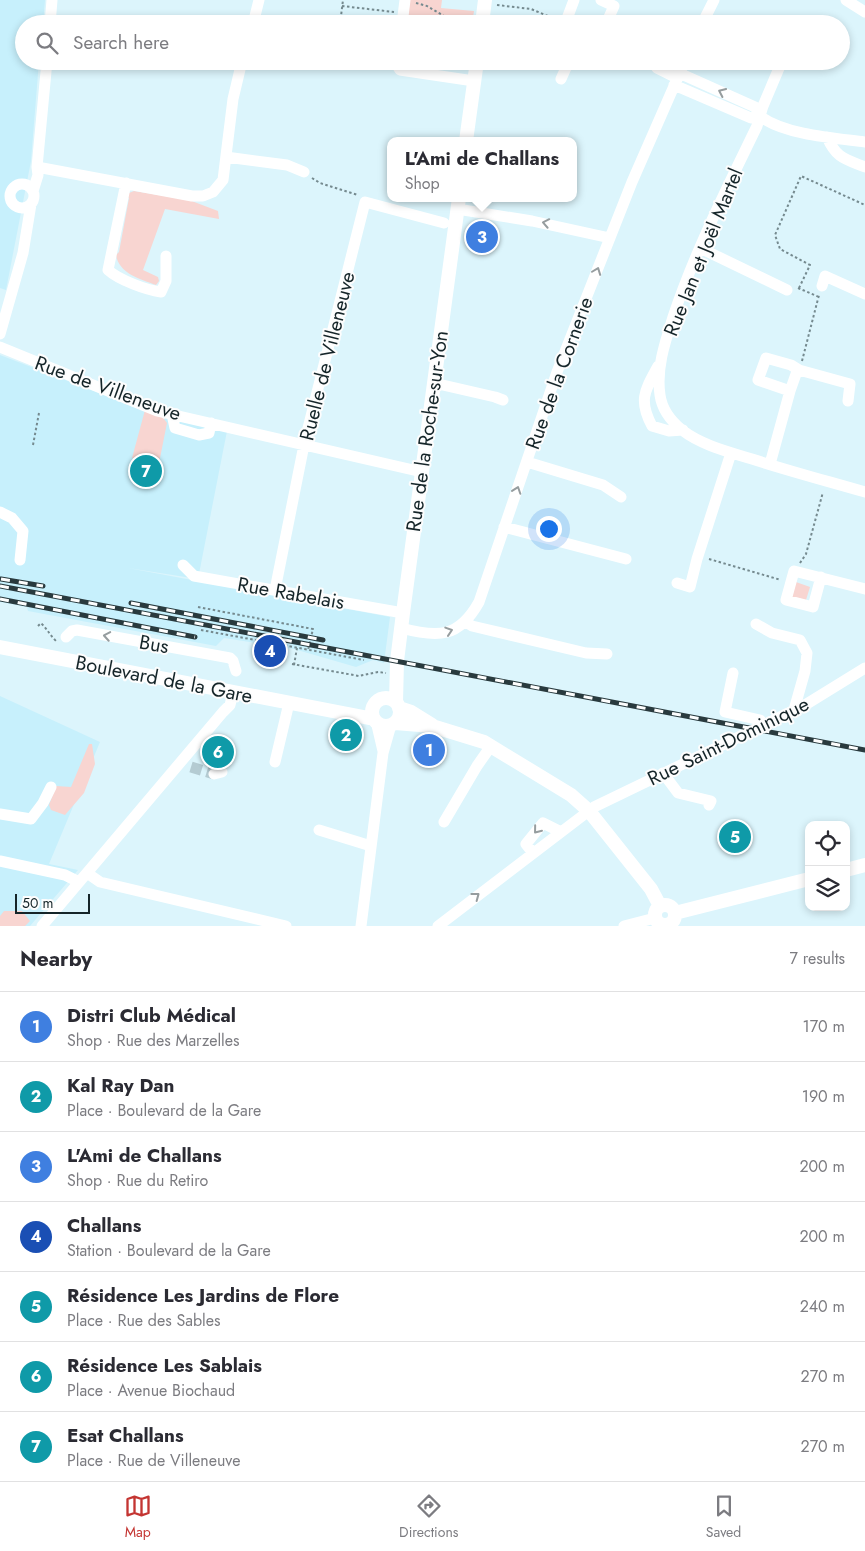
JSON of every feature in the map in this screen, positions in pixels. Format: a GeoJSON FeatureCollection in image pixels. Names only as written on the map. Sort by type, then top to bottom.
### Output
{"type":"FeatureCollection","features":[{"type":"Feature","properties":{"kind":"main road"},"geometry":{"type":"LineString","coordinates":[[483,15],[485,2]]}},
{"type":"Feature","properties":{"kind":"main road"},"geometry":{"type":"LineString","coordinates":[[467,137],[475,70]]}},
{"type":"Feature","properties":{"kind":"main road","name":"Rue de la Roche-sur-Yon"},"geometry":{"type":"LineString","coordinates":[[379,701],[391,683],[392,669],[401,628],[458,204]]}},
{"type":"Feature","properties":{"kind":"main road","name":"Boulevard de la Gare"},"geometry":{"type":"LineString","coordinates":[[0,647],[375,720]]}},
{"type":"Feature","properties":{"kind":"main road","name":"Rue de la Roche-sur-Yon"},"geometry":{"type":"LineString","coordinates":[[392,669],[398,687],[398,705]]}},
{"type":"Feature","properties":{"kind":"main road"},"geometry":{"type":"LineString","coordinates":[[432,726],[389,699],[379,701],[373,710],[375,720],[383,726],[393,724],[432,726],[484,742],[571,795],[589,811],[651,889],[658,912],[669,906],[672,921],[805,880]]}},
{"type":"Feature","properties":{"kind":"main road","name":"Boulevard de la Gare"},"geometry":{"type":"LineString","coordinates":[[328,711],[351,709],[379,701]]}},
{"type":"Feature","properties":{"kind":"main road"},"geometry":{"type":"LineString","coordinates":[[393,724],[400,716],[398,705]]}},
{"type":"Feature","properties":{"kind":"main road"},"geometry":{"type":"LineString","coordinates":[[850,869],[865,865]]}},
{"type":"Feature","properties":{"kind":"street"},"geometry":{"type":"LineString","coordinates":[[51,15],[52,0]]}},
{"type":"Feature","properties":{"kind":"street"},"geometry":{"type":"LineString","coordinates":[[255,15],[259,0]]}},
{"type":"Feature","properties":{"kind":"street"},"geometry":{"type":"LineString","coordinates":[[568,15],[574,0]]}},
{"type":"Feature","properties":{"kind":"street"},"geometry":{"type":"LineString","coordinates":[[601,0],[614,6],[610,15]]}},
{"type":"Feature","properties":{"kind":"street"},"geometry":{"type":"LineString","coordinates":[[706,15],[714,0]]}},
{"type":"Feature","properties":{"kind":"street"},"geometry":{"type":"LineString","coordinates":[[853,2],[865,12]]}},
{"type":"Feature","properties":{"kind":"street"},"geometry":{"type":"LineString","coordinates":[[0,334],[27,237],[31,204],[34,198],[33,191],[38,175],[37,167],[45,70]]}},
{"type":"Feature","properties":{"kind":"street"},"geometry":{"type":"LineString","coordinates":[[27,237],[24,225],[10,196],[30,171],[37,167],[192,196],[203,196],[213,192],[222,180],[233,99],[240,70]]}},
{"type":"Feature","properties":{"kind":"street"},"geometry":{"type":"LineString","coordinates":[[400,70],[474,81]]}},
{"type":"Feature","properties":{"kind":"street"},"geometry":{"type":"LineString","coordinates":[[562,78],[565,70]]}},
{"type":"Feature","properties":{"kind":"street"},"geometry":{"type":"LineString","coordinates":[[662,70],[751,118],[760,116],[783,127],[804,133],[865,142]]}},
{"type":"Feature","properties":{"kind":"street","name":"Rue de la Cornerie"},"geometry":{"type":"LineString","coordinates":[[466,622],[479,602],[554,381],[632,182],[681,70]]}},
{"type":"Feature","properties":{"kind":"street","name":"Rue Jan et Joël Martel"},"geometry":{"type":"LineString","coordinates":[[778,70],[681,294],[662,360],[659,378],[661,402],[672,420],[698,440],[731,452],[865,492]]}},
{"type":"Feature","properties":{"kind":"street"},"geometry":{"type":"LineString","coordinates":[[827,137],[832,148],[841,158],[865,167]]}},
{"type":"Feature","properties":{"kind":"street"},"geometry":{"type":"LineString","coordinates":[[226,157],[287,165],[304,172]]}},
{"type":"Feature","properties":{"kind":"street"},"geometry":{"type":"LineString","coordinates":[[126,183],[108,270],[113,275],[150,291],[161,292],[166,281],[166,256]]}},
{"type":"Feature","properties":{"kind":"street"},"geometry":{"type":"LineString","coordinates":[[0,189],[28,186],[33,191]]}},
{"type":"Feature","properties":{"kind":"street"},"geometry":{"type":"LineString","coordinates":[[0,196],[14,205],[23,208],[31,204]]}},
{"type":"Feature","properties":{"kind":"street"},"geometry":{"type":"LineString","coordinates":[[365,202],[444,223]]}},
{"type":"Feature","properties":{"kind":"street","name":"Ruelle de Villeneuve"},"geometry":{"type":"LineString","coordinates":[[275,590],[304,445],[365,202]]}},
{"type":"Feature","properties":{"kind":"street"},"geometry":{"type":"LineString","coordinates":[[458,204],[610,238]]}},
{"type":"Feature","properties":{"kind":"street"},"geometry":{"type":"LineString","coordinates":[[700,248],[787,290]]}},
{"type":"Feature","properties":{"kind":"street"},"geometry":{"type":"LineString","coordinates":[[820,292],[825,276],[865,294]]}},
{"type":"Feature","properties":{"kind":"street","name":"Rue de Villeneuve"},"geometry":{"type":"LineString","coordinates":[[0,347],[157,411],[422,472]]}},
{"type":"Feature","properties":{"kind":"street"},"geometry":{"type":"LineString","coordinates":[[790,392],[758,380],[766,358],[791,365],[799,370],[850,384],[848,400]]}},
{"type":"Feature","properties":{"kind":"street"},"geometry":{"type":"LineString","coordinates":[[662,360],[643,399],[646,414],[652,426],[669,431],[683,430]]}},
{"type":"Feature","properties":{"kind":"street"},"geometry":{"type":"LineString","coordinates":[[770,464],[790,392],[799,370]]}},
{"type":"Feature","properties":{"kind":"street"},"geometry":{"type":"LineString","coordinates":[[434,383],[503,400]]}},
{"type":"Feature","properties":{"kind":"street"},"geometry":{"type":"LineString","coordinates":[[677,583],[690,586],[731,452]]}},
{"type":"Feature","properties":{"kind":"street"},"geometry":{"type":"LineString","coordinates":[[527,462],[603,485],[621,497]]}},
{"type":"Feature","properties":{"kind":"street"},"geometry":{"type":"LineString","coordinates":[[0,512],[12,518],[23,531],[20,560]]}},
{"type":"Feature","properties":{"kind":"street"},"geometry":{"type":"LineString","coordinates":[[504,527],[626,558]]}},
{"type":"Feature","properties":{"kind":"street","name":"Rue Rabelais"},"geometry":{"type":"LineString","coordinates":[[183,565],[194,576],[403,613]]}},
{"type":"Feature","properties":{"kind":"street"},"geometry":{"type":"LineString","coordinates":[[821,577],[813,607],[786,600],[792,576],[821,577],[865,589]]}},
{"type":"Feature","properties":{"kind":"street"},"geometry":{"type":"LineString","coordinates":[[401,628],[428,634],[442,634],[456,629],[466,622],[472,626],[586,653],[607,654]]}},
{"type":"Feature","properties":{"kind":"street"},"geometry":{"type":"LineString","coordinates":[[756,624],[772,633],[800,640],[807,652],[805,671],[794,710]]}},
{"type":"Feature","properties":{"kind":"street","name":"Bus"},"geometry":{"type":"LineString","coordinates":[[63,641],[72,631],[77,630],[230,658],[233,661],[236,672]]}},
{"type":"Feature","properties":{"kind":"street","name":"Rue Saint-Dominique"},"geometry":{"type":"LineString","coordinates":[[438,926],[589,811],[794,710],[831,690],[865,668]]}},
{"type":"Feature","properties":{"kind":"street"},"geometry":{"type":"LineString","coordinates":[[733,673],[725,712],[760,720],[764,725]]}},
{"type":"Feature","properties":{"kind":"street"},"geometry":{"type":"LineString","coordinates":[[42,926],[186,764],[230,704],[233,693]]}},
{"type":"Feature","properties":{"kind":"street"},"geometry":{"type":"LineString","coordinates":[[275,762],[289,703]]}},
{"type":"Feature","properties":{"kind":"street"},"geometry":{"type":"LineString","coordinates":[[375,720],[383,753]]}},
{"type":"Feature","properties":{"kind":"street"},"geometry":{"type":"LineString","coordinates":[[361,926],[383,753],[393,724]]}},
{"type":"Feature","properties":{"kind":"street"},"geometry":{"type":"LineString","coordinates":[[444,822],[491,746]]}},
{"type":"Feature","properties":{"kind":"street"},"geometry":{"type":"LineString","coordinates":[[663,773],[678,792],[712,801],[709,805]]}},
{"type":"Feature","properties":{"kind":"street"},"geometry":{"type":"LineString","coordinates":[[0,814],[30,819],[43,803],[51,787]]}},
{"type":"Feature","properties":{"kind":"street"},"geometry":{"type":"LineString","coordinates":[[531,855],[526,844],[543,823],[561,832]]}},
{"type":"Feature","properties":{"kind":"street"},"geometry":{"type":"LineString","coordinates":[[318,830],[371,846]]}},
{"type":"Feature","properties":{"kind":"street"},"geometry":{"type":"LineString","coordinates":[[0,861],[100,882],[244,922],[286,926]]}},
{"type":"Feature","properties":{"kind":"street"},"geometry":{"type":"LineString","coordinates":[[624,926],[658,912]]}},
{"type":"Feature","properties":{"kind":"path"},"geometry":{"type":"LineString","coordinates":[[341,15],[343,0]]}},
{"type":"Feature","properties":{"kind":"path"},"geometry":{"type":"LineString","coordinates":[[485,2],[531,9],[545,15]]}},
{"type":"Feature","properties":{"kind":"path"},"geometry":{"type":"LineString","coordinates":[[342,6],[404,10],[418,3],[442,15]]}},
{"type":"Feature","properties":{"kind":"path"},"geometry":{"type":"LineString","coordinates":[[304,172],[320,183],[361,196],[365,202]]}},
{"type":"Feature","properties":{"kind":"path"},"geometry":{"type":"LineString","coordinates":[[800,288],[810,265],[780,250],[775,235],[801,176],[865,205]]}},
{"type":"Feature","properties":{"kind":"path"},"geometry":{"type":"LineString","coordinates":[[787,290],[800,288],[820,292],[799,370]]}},
{"type":"Feature","properties":{"kind":"path"},"geometry":{"type":"LineString","coordinates":[[33,446],[39,414]]}},
{"type":"Feature","properties":{"kind":"path"},"geometry":{"type":"LineString","coordinates":[[697,559],[712,559],[742,569],[792,576],[806,554],[826,481]]}},
{"type":"Feature","properties":{"kind":"path"},"geometry":{"type":"LineString","coordinates":[[198,606],[313,629],[308,650]]}},
{"type":"Feature","properties":{"kind":"path"},"geometry":{"type":"LineString","coordinates":[[38,626],[41,623],[48,629],[50,635],[63,641]]}},
{"type":"Feature","properties":{"kind":"path"},"geometry":{"type":"LineString","coordinates":[[201,630],[364,660]]}},
{"type":"Feature","properties":{"kind":"path"},"geometry":{"type":"LineString","coordinates":[[297,648],[293,664],[359,676],[392,669]]}},
{"type":"Feature","properties":{"kind":"shaded area"},"geometry":{"type":"Polygon","coordinates":[[[0,0],[45,0],[44,15],[15,15],[15,70],[38,70],[31,161],[6,290],[0,288],[0,0]]]}},
{"type":"Feature","properties":{"kind":"shaded area"},"geometry":{"type":"Polygon","coordinates":[[[410,0],[442,0],[441,8],[474,11],[473,15],[408,15],[410,0]]]}},
{"type":"Feature","properties":{"kind":"shaded area"},"geometry":{"type":"Polygon","coordinates":[[[134,191],[189,200],[218,211],[219,219],[165,209],[143,270],[158,277],[159,281],[156,285],[126,271],[121,267],[116,255],[119,252],[129,198],[127,197],[129,193],[134,191]]]}},
{"type":"Feature","properties":{"kind":"shaded area"},"geometry":{"type":"Polygon","coordinates":[[[0,355],[162,417],[227,431],[198,579],[128,568],[390,617],[384,663],[373,660],[356,667],[294,649],[224,638],[216,646],[28,611],[27,607],[0,602],[0,355]]]}},
{"type":"Feature","properties":{"kind":"shaded area"},"geometry":{"type":"Polygon","coordinates":[[[145,410],[161,415],[167,423],[159,463],[132,458],[145,410]]]}},
{"type":"Feature","properties":{"kind":"shaded area"},"geometry":{"type":"Polygon","coordinates":[[[796,582],[810,587],[806,600],[792,597],[796,582]]]}},
{"type":"Feature","properties":{"kind":"shaded area"},"geometry":{"type":"Polygon","coordinates":[[[0,696],[100,742],[49,864],[78,870],[30,926],[0,926],[0,696]]]}},
{"type":"Feature","properties":{"kind":"shaded area"},"geometry":{"type":"Polygon","coordinates":[[[89,744],[92,744],[95,764],[84,793],[65,815],[51,810],[49,805],[56,786],[71,787],[89,744]]]}},
{"type":"Feature","properties":{"kind":"shaded area"},"geometry":{"type":"Polygon","coordinates":[[[4,911],[22,911],[30,921],[25,926],[0,926],[0,916],[4,911]]]}},
{"type":"Feature","properties":{"kind":"tunnel"},"geometry":{"type":"LineString","coordinates":[[191,767],[214,774]]}},
{"type":"Feature","properties":{"kind":"railway"},"geometry":{"type":"LineString","coordinates":[[1,579],[43,586]]}},
{"type":"Feature","properties":{"kind":"railway"},"geometry":{"type":"LineString","coordinates":[[0,586],[865,750]]}},
{"type":"Feature","properties":{"kind":"railway"},"geometry":{"type":"LineString","coordinates":[[0,599],[195,637]]}},
{"type":"Feature","properties":{"kind":"railway"},"geometry":{"type":"LineString","coordinates":[[131,603],[323,640]]}},
{"type":"Feature","properties":{"kind":"place","name":"L'Ami de Challans"},"geometry":{"type":"Point","coordinates":[482,237]}},
{"type":"Feature","properties":{"kind":"place","name":"Esat Challans"},"geometry":{"type":"Point","coordinates":[146,471]}},
{"type":"Feature","properties":{"kind":"place","name":"Challans"},"geometry":{"type":"Point","coordinates":[270,651]}},
{"type":"Feature","properties":{"kind":"place","name":"Kal Ray Dan"},"geometry":{"type":"Point","coordinates":[346,735]}},
{"type":"Feature","properties":{"kind":"place","name":"Distri Club Médical"},"geometry":{"type":"Point","coordinates":[429,750]}},
{"type":"Feature","properties":{"kind":"place","name":"Résidence Les Sablais"},"geometry":{"type":"Point","coordinates":[218,752]}},
{"type":"Feature","properties":{"kind":"place","name":"Résidence Les Jardins de Flore"},"geometry":{"type":"Point","coordinates":[735,837]}}]}
